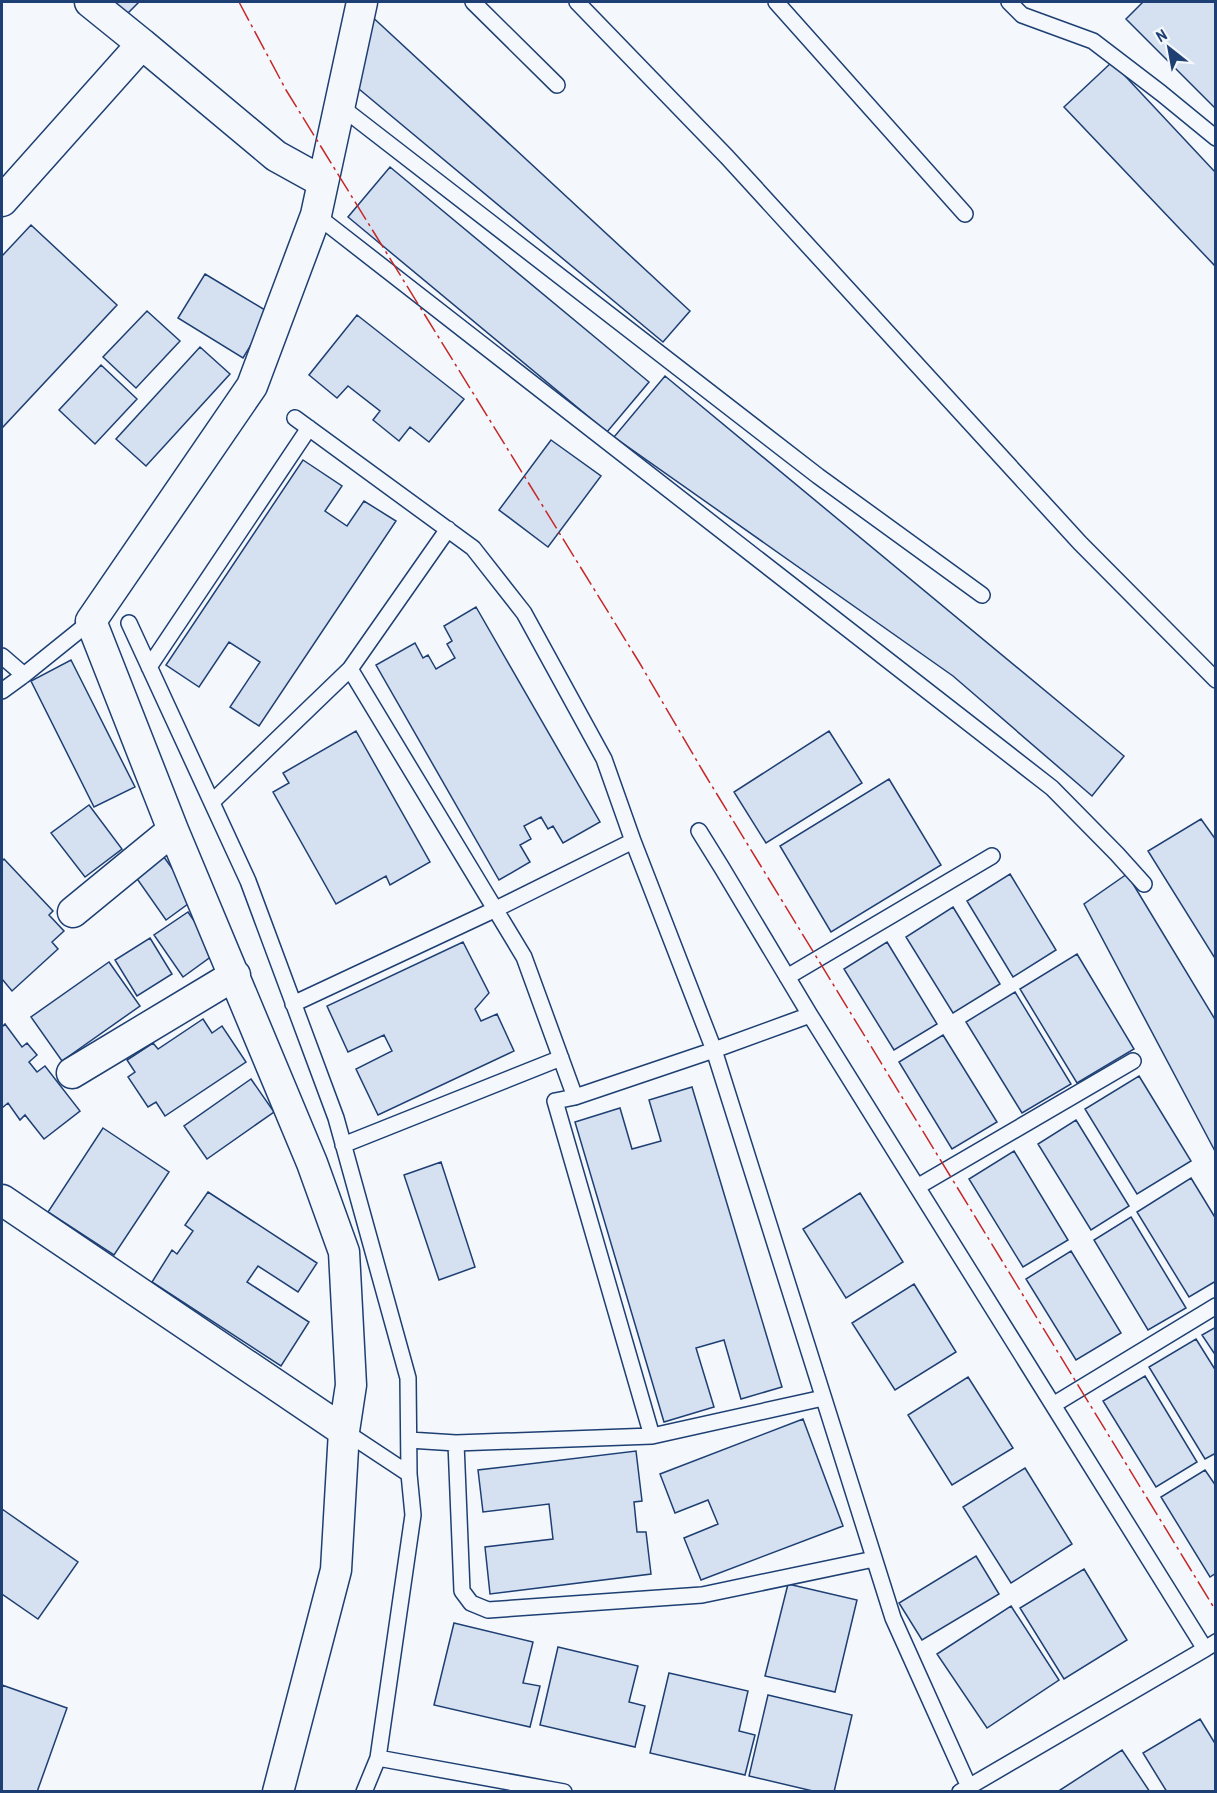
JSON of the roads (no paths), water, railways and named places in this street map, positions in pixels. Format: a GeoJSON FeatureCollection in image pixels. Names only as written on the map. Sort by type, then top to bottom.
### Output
{"type":"FeatureCollection","features":[{"type":"Feature","properties":{"kind":"street"},"geometry":{"type":"LineString","coordinates":[[90,2],[276,156],[323,182]]}},
{"type":"Feature","properties":{"kind":"street"},"geometry":{"type":"LineString","coordinates":[[278,1791],[336,1570],[344,1431],[351,1385],[344,1252],[312,1163],[235,975],[172,830],[91,621],[252,386],[316,215],[362,2]]}},
{"type":"Feature","properties":{"kind":"street"},"geometry":{"type":"LineString","coordinates":[[2,201],[142,44]]}},
{"type":"Feature","properties":{"kind":"street"},"geometry":{"type":"LineString","coordinates":[[73,912],[172,830]]}},
{"type":"Feature","properties":{"kind":"street"},"geometry":{"type":"LineString","coordinates":[[72,1073],[235,975]]}},
{"type":"Feature","properties":{"kind":"street"},"geometry":{"type":"LineString","coordinates":[[2,1200],[344,1431]]}},
{"type":"Feature","properties":{"kind":"lane"},"geometry":{"type":"LineString","coordinates":[[473,2],[557,85]]}},
{"type":"Feature","properties":{"kind":"lane"},"geometry":{"type":"LineString","coordinates":[[577,2],[727,157],[1080,543],[1215,680]]}},
{"type":"Feature","properties":{"kind":"lane"},"geometry":{"type":"LineString","coordinates":[[776,2],[965,214]]}},
{"type":"Feature","properties":{"kind":"lane"},"geometry":{"type":"LineString","coordinates":[[1009,2],[1022,15],[1094,41],[1215,138]]}},
{"type":"Feature","properties":{"kind":"lane"},"geometry":{"type":"LineString","coordinates":[[340,106],[818,476],[982,595]]}},
{"type":"Feature","properties":{"kind":"lane"},"geometry":{"type":"LineString","coordinates":[[316,215],[1052,788],[1144,884]]}},
{"type":"Feature","properties":{"kind":"lane"},"geometry":{"type":"LineString","coordinates":[[295,418],[473,548],[524,613],[604,759],[633,841],[714,1050],[893,1618],[965,1789],[1210,1645],[1053,1405],[810,1015],[699,831]]}},
{"type":"Feature","properties":{"kind":"lane"},"geometry":{"type":"LineString","coordinates":[[149,667],[309,428]]}},
{"type":"Feature","properties":{"kind":"lane"},"geometry":{"type":"LineString","coordinates":[[212,802],[350,669],[448,530]]}},
{"type":"Feature","properties":{"kind":"lane"},"geometry":{"type":"LineString","coordinates":[[2,691],[91,621]]}},
{"type":"Feature","properties":{"kind":"lane"},"geometry":{"type":"LineString","coordinates":[[129,623],[248,881],[336,1118],[408,1378],[409,1474],[412,1515],[378,1758],[364,1791]]}},
{"type":"Feature","properties":{"kind":"lane"},"geometry":{"type":"LineString","coordinates":[[2,656],[24,675]]}},
{"type":"Feature","properties":{"kind":"lane"},"geometry":{"type":"LineString","coordinates":[[350,669],[524,957],[574,1097]]}},
{"type":"Feature","properties":{"kind":"lane"},"geometry":{"type":"LineString","coordinates":[[293,1004],[496,909],[633,841]]}},
{"type":"Feature","properties":{"kind":"lane"},"geometry":{"type":"LineString","coordinates":[[787,977],[992,856]]}},
{"type":"Feature","properties":{"kind":"lane"},"geometry":{"type":"LineString","coordinates":[[652,1436],[555,1101],[574,1097],[714,1050],[810,1015]]}},
{"type":"Feature","properties":{"kind":"lane"},"geometry":{"type":"LineString","coordinates":[[343,1145],[561,1058]]}},
{"type":"Feature","properties":{"kind":"lane"},"geometry":{"type":"LineString","coordinates":[[917,1187],[1133,1061]]}},
{"type":"Feature","properties":{"kind":"lane"},"geometry":{"type":"LineString","coordinates":[[1053,1405],[1215,1306]]}},
{"type":"Feature","properties":{"kind":"lane"},"geometry":{"type":"LineString","coordinates":[[409,1440],[456,1443],[652,1436],[823,1398]]}},
{"type":"Feature","properties":{"kind":"lane"},"geometry":{"type":"LineString","coordinates":[[344,1431],[409,1474]]}},
{"type":"Feature","properties":{"kind":"lane"},"geometry":{"type":"LineString","coordinates":[[456,1443],[462,1591],[471,1603],[488,1610],[702,1595],[874,1559]]}},
{"type":"Feature","properties":{"kind":"lane"},"geometry":{"type":"LineString","coordinates":[[378,1758],[564,1791]]}}]}
